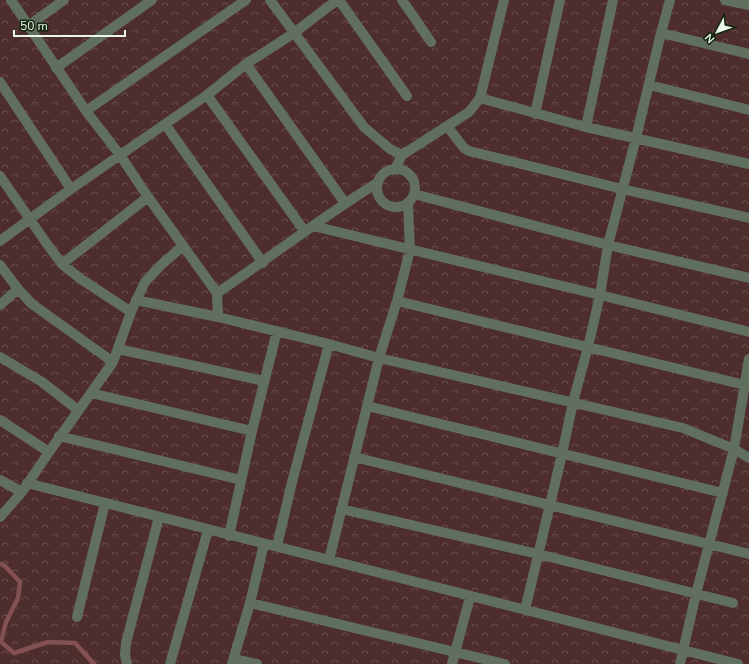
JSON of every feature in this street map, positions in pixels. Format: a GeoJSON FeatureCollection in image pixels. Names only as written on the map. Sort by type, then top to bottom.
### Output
{"type":"FeatureCollection","features":[{"type":"Feature","properties":{"kind":"street"},"geometry":{"type":"LineString","coordinates":[[10,0],[86,111],[120,155],[182,246],[217,293],[218,317]]}},
{"type":"Feature","properties":{"kind":"street"},"geometry":{"type":"LineString","coordinates":[[28,26],[64,0]]}},
{"type":"Feature","properties":{"kind":"street"},"geometry":{"type":"LineString","coordinates":[[56,68],[152,0]]}},
{"type":"Feature","properties":{"kind":"street"},"geometry":{"type":"LineString","coordinates":[[86,111],[246,0]]}},
{"type":"Feature","properties":{"kind":"street"},"geometry":{"type":"LineString","coordinates":[[270,0],[364,127],[390,150],[402,155]]}},
{"type":"Feature","properties":{"kind":"street"},"geometry":{"type":"LineString","coordinates":[[0,241],[207,95],[246,64],[338,0],[407,96]]}},
{"type":"Feature","properties":{"kind":"street"},"geometry":{"type":"LineString","coordinates":[[402,0],[431,42]]}},
{"type":"Feature","properties":{"kind":"street"},"geometry":{"type":"LineString","coordinates":[[395,168],[407,172],[411,176],[414,182],[414,194],[408,203],[395,207],[388,206],[378,196],[376,190],[379,177],[395,168],[402,155],[469,112],[480,98],[504,0]]}},
{"type":"Feature","properties":{"kind":"street"},"geometry":{"type":"LineString","coordinates":[[535,114],[560,0]]}},
{"type":"Feature","properties":{"kind":"street"},"geometry":{"type":"LineString","coordinates":[[586,127],[613,0]]}},
{"type":"Feature","properties":{"kind":"street"},"geometry":{"type":"LineString","coordinates":[[525,610],[573,402],[600,295],[608,245],[670,0]]}},
{"type":"Feature","properties":{"kind":"street"},"geometry":{"type":"LineString","coordinates":[[725,0],[749,5]]}},
{"type":"Feature","properties":{"kind":"street"},"geometry":{"type":"LineString","coordinates":[[661,33],[749,54]]}},
{"type":"Feature","properties":{"kind":"street"},"geometry":{"type":"LineString","coordinates":[[246,64],[345,202]]}},
{"type":"Feature","properties":{"kind":"street"},"geometry":{"type":"LineString","coordinates":[[0,82],[71,190]]}},
{"type":"Feature","properties":{"kind":"street"},"geometry":{"type":"LineString","coordinates":[[649,85],[749,110]]}},
{"type":"Feature","properties":{"kind":"street"},"geometry":{"type":"LineString","coordinates":[[207,95],[309,229],[410,250],[749,332]]}},
{"type":"Feature","properties":{"kind":"street"},"geometry":{"type":"LineString","coordinates":[[480,98],[586,127],[749,164]]}},
{"type":"Feature","properties":{"kind":"street"},"geometry":{"type":"LineString","coordinates":[[165,124],[263,263]]}},
{"type":"Feature","properties":{"kind":"street"},"geometry":{"type":"LineString","coordinates":[[447,126],[464,148],[469,151],[622,189],[749,218]]}},
{"type":"Feature","properties":{"kind":"street"},"geometry":{"type":"LineString","coordinates":[[0,176],[62,264],[131,312]]}},
{"type":"Feature","properties":{"kind":"street"},"geometry":{"type":"LineString","coordinates":[[217,293],[263,263],[345,202],[377,183]]}},
{"type":"Feature","properties":{"kind":"street"},"geometry":{"type":"LineString","coordinates":[[414,194],[608,245],[749,278]]}},
{"type":"Feature","properties":{"kind":"street"},"geometry":{"type":"LineString","coordinates":[[62,264],[148,197]]}},
{"type":"Feature","properties":{"kind":"street"},"geometry":{"type":"LineString","coordinates":[[329,560],[379,358],[397,301],[410,250],[408,203]]}},
{"type":"Feature","properties":{"kind":"street"},"geometry":{"type":"LineString","coordinates":[[0,517],[24,488],[59,436],[113,362],[131,312],[145,282],[182,246]]}},
{"type":"Feature","properties":{"kind":"street"},"geometry":{"type":"LineString","coordinates":[[0,265],[18,289],[32,304],[113,362]]}},
{"type":"Feature","properties":{"kind":"street"},"geometry":{"type":"LineString","coordinates":[[0,305],[18,289]]}},
{"type":"Feature","properties":{"kind":"street"},"geometry":{"type":"LineString","coordinates":[[136,300],[218,317],[329,344],[379,358],[683,428],[734,449],[749,458]]}},
{"type":"Feature","properties":{"kind":"street"},"geometry":{"type":"LineString","coordinates":[[397,301],[745,385]]}},
{"type":"Feature","properties":{"kind":"street"},"geometry":{"type":"LineString","coordinates":[[229,536],[252,431],[277,331]]}},
{"type":"Feature","properties":{"kind":"street"},"geometry":{"type":"LineString","coordinates":[[277,546],[292,482],[329,344]]}},
{"type":"Feature","properties":{"kind":"street"},"geometry":{"type":"LineString","coordinates":[[118,349],[264,381]]}},
{"type":"Feature","properties":{"kind":"street"},"geometry":{"type":"LineString","coordinates":[[0,357],[42,382],[78,410]]}},
{"type":"Feature","properties":{"kind":"street"},"geometry":{"type":"LineString","coordinates":[[680,664],[696,594],[734,449],[749,359]]}},
{"type":"Feature","properties":{"kind":"street"},"geometry":{"type":"LineString","coordinates":[[91,393],[252,431]]}},
{"type":"Feature","properties":{"kind":"street"},"geometry":{"type":"LineString","coordinates":[[367,406],[723,493]]}},
{"type":"Feature","properties":{"kind":"street"},"geometry":{"type":"LineString","coordinates":[[0,420],[48,452]]}},
{"type":"Feature","properties":{"kind":"street"},"geometry":{"type":"LineString","coordinates":[[59,436],[241,480]]}},
{"type":"Feature","properties":{"kind":"street"},"geometry":{"type":"LineString","coordinates":[[354,457],[749,554]]}},
{"type":"Feature","properties":{"kind":"street"},"geometry":{"type":"LineString","coordinates":[[0,480],[24,488],[105,503],[229,536],[277,546],[470,597],[738,664]]}},
{"type":"Feature","properties":{"kind":"street"},"geometry":{"type":"LineString","coordinates":[[77,617],[105,503]]}},
{"type":"Feature","properties":{"kind":"street"},"geometry":{"type":"LineString","coordinates":[[342,509],[538,554],[733,602]]}},
{"type":"Feature","properties":{"kind":"street"},"geometry":{"type":"LineString","coordinates":[[127,664],[125,655],[126,643],[159,517]]}},
{"type":"Feature","properties":{"kind":"street"},"geometry":{"type":"LineString","coordinates":[[170,664],[208,530]]}},
{"type":"Feature","properties":{"kind":"street"},"geometry":{"type":"LineString","coordinates":[[257,664],[233,662],[250,603],[264,544]]}},
{"type":"Feature","properties":{"kind":"street"},"geometry":{"type":"LineString","coordinates":[[452,664],[470,597]]}},
{"type":"Feature","properties":{"kind":"street"},"geometry":{"type":"LineString","coordinates":[[250,603],[505,664]]}},
{"type":"Feature","properties":{"kind":"green space"},"geometry":{"type":"Polygon","coordinates":[[[0,0],[749,0],[749,664],[0,664],[0,0]]]}},
{"type":"Feature","properties":{"kind":"waterway"},"geometry":{"type":"LineString","coordinates":[[0,564],[4,565],[20,582],[18,598],[6,622],[1,642],[14,653],[48,642],[75,643],[94,664]]}}]}
